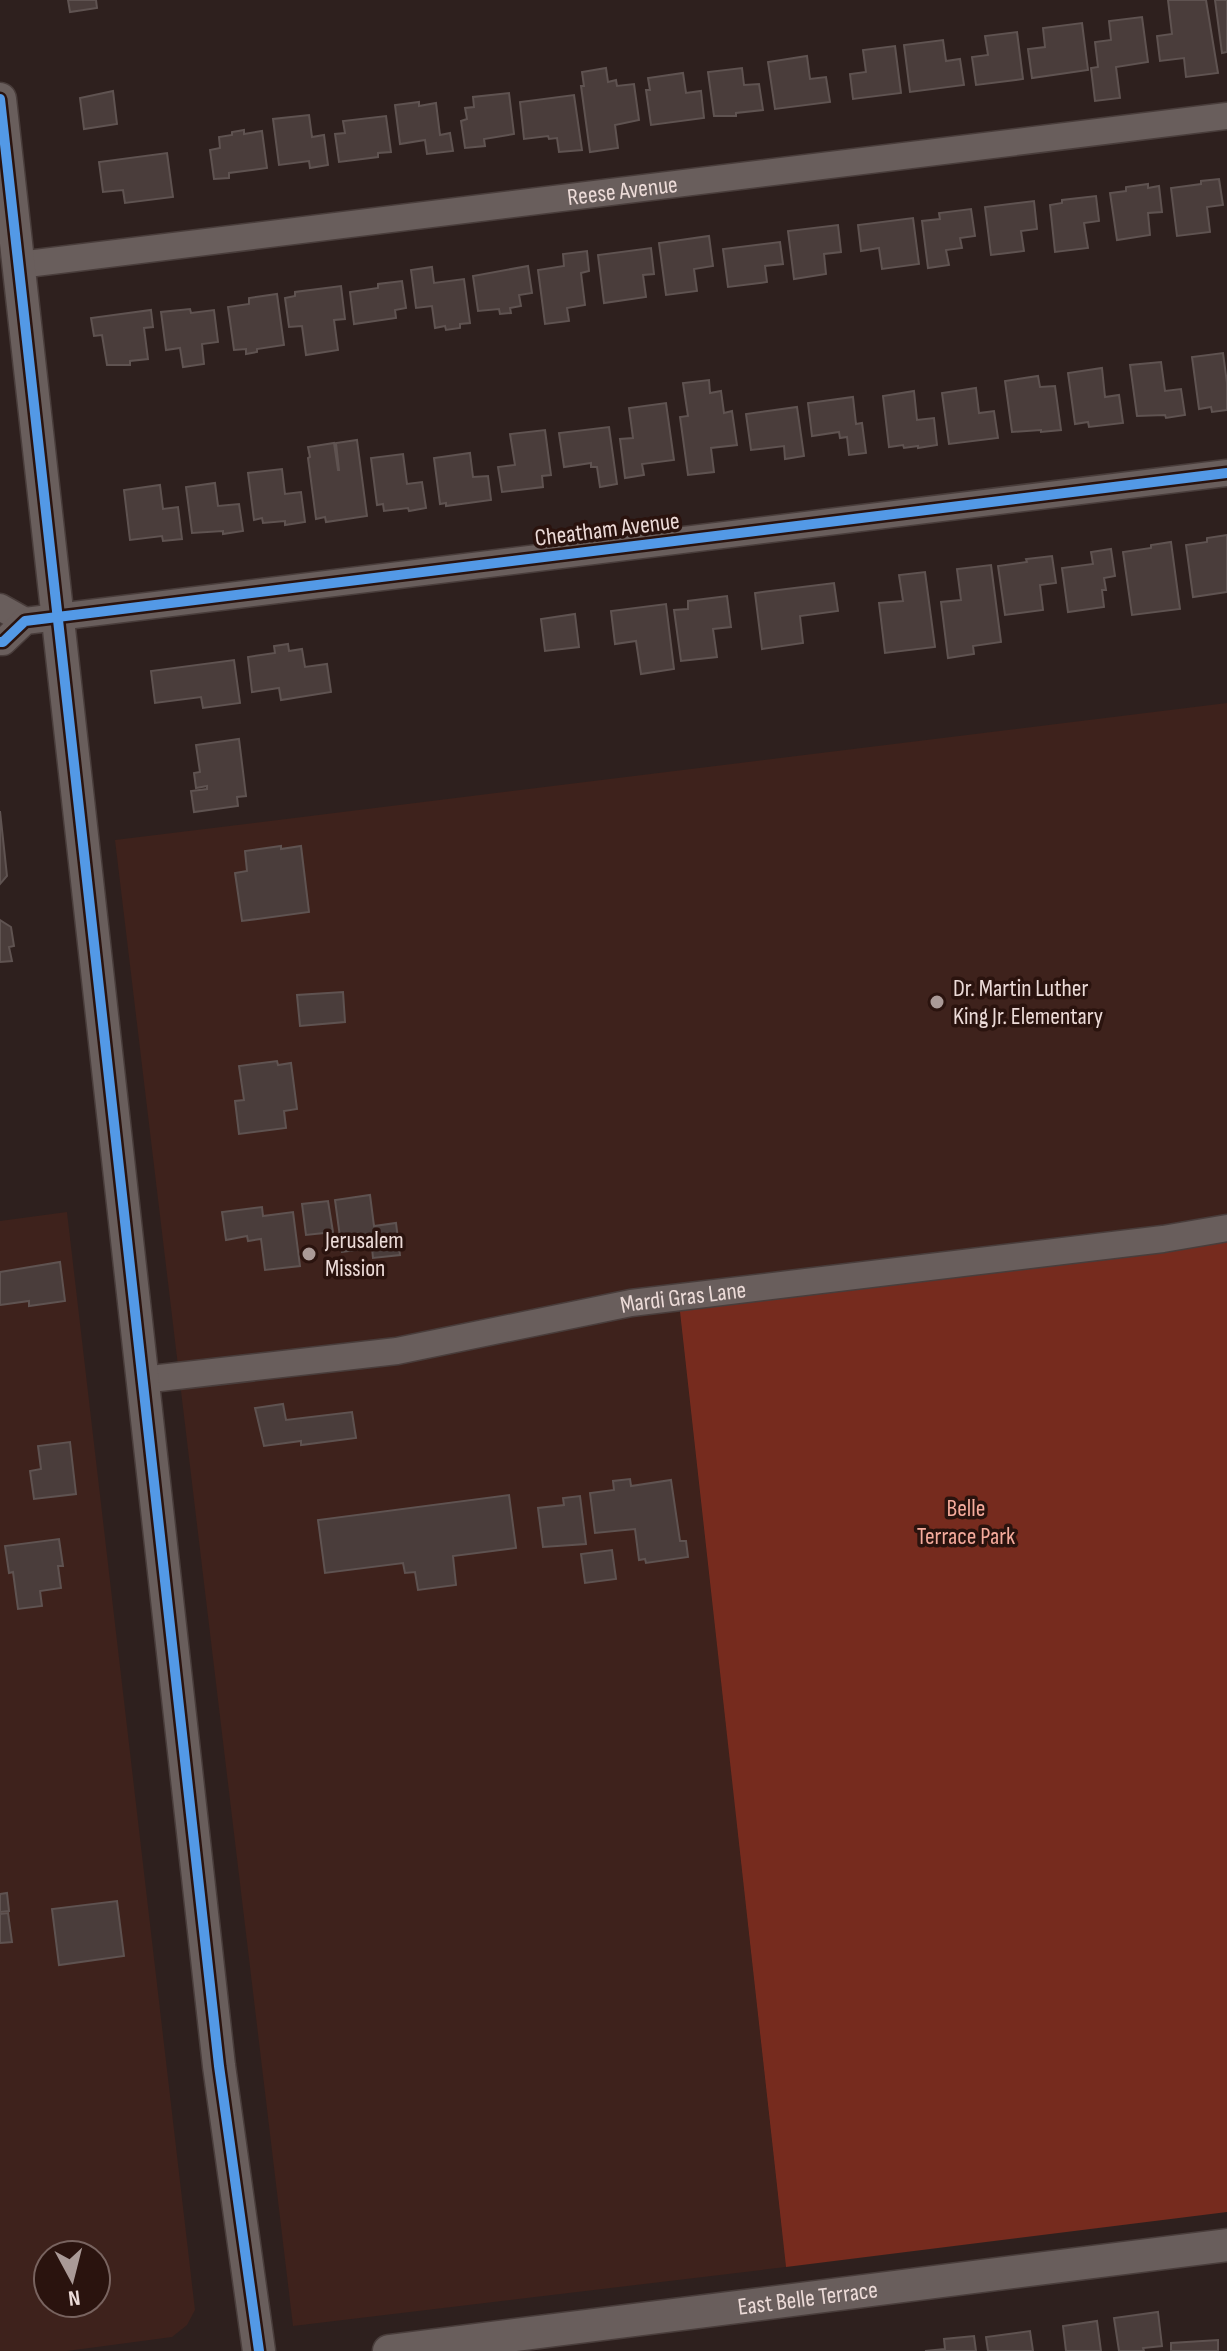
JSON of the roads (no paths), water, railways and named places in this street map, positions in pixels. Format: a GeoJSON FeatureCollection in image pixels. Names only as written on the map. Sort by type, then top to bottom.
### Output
{"type":"FeatureCollection","features":[{"type":"Feature","properties":{"kind":"street"},"geometry":{"type":"LineString","coordinates":[[0,99],[219,2066],[259,2351]]}},
{"type":"Feature","properties":{"kind":"street","name":"Reese Avenue"},"geometry":{"type":"LineString","coordinates":[[19,265],[1227,116]]}},
{"type":"Feature","properties":{"kind":"street","name":"Cheatham Avenue"},"geometry":{"type":"LineString","coordinates":[[25,621],[1227,473]]}},
{"type":"Feature","properties":{"kind":"street"},"geometry":{"type":"LineString","coordinates":[[0,607],[25,621],[0,642]]}},
{"type":"Feature","properties":{"kind":"street","name":"Mardi Gras Lane"},"geometry":{"type":"LineString","coordinates":[[142,1380],[397,1351],[631,1303],[1148,1241],[1227,1228]]}},
{"type":"Feature","properties":{"kind":"street","name":"East Belle Terrace"},"geometry":{"type":"LineString","coordinates":[[389,2351],[1227,2245]]}},
{"type":"Feature","properties":{"kind":"place","name":"Dr. Martin Luther King Jr. Elementary"},"geometry":{"type":"Point","coordinates":[937,1002]}},
{"type":"Feature","properties":{"kind":"place","name":"Jerusalem Mission"},"geometry":{"type":"Point","coordinates":[309,1254]}},
{"type":"Feature","properties":{"kind":"park label","name":"Belle Terrace Park"},"geometry":{"type":"Point","coordinates":[966,1522]}}]}
